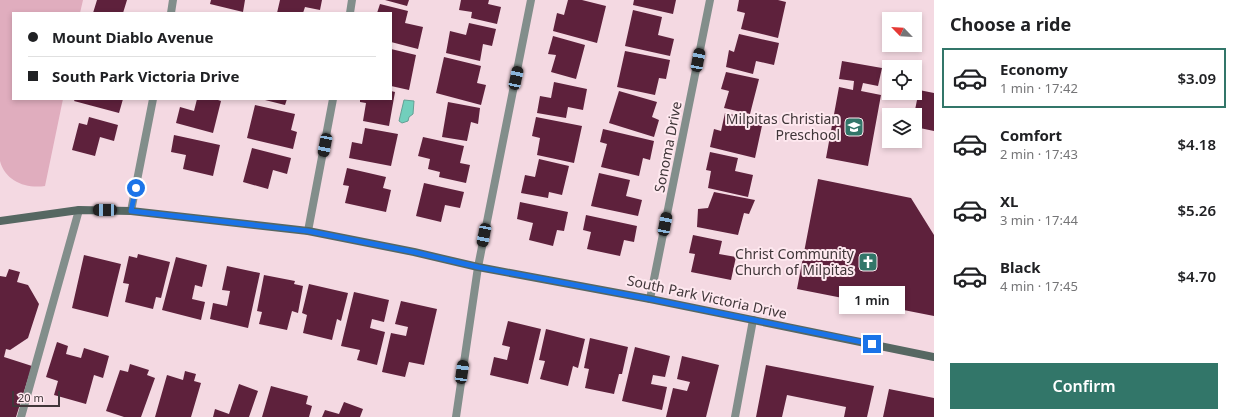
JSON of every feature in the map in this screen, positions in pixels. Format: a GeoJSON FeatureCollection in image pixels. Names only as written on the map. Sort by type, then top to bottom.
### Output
{"type":"FeatureCollection","features":[{"type":"Feature","properties":{"kind":"main road","name":"South Park Victoria Drive"},"geometry":{"type":"LineString","coordinates":[[0,221],[79,210],[131,211],[308,231],[414,252],[478,267],[650,299],[934,357]]}},
{"type":"Feature","properties":{"kind":"street"},"geometry":{"type":"LineString","coordinates":[[171,12],[173,0]]}},
{"type":"Feature","properties":{"kind":"street"},"geometry":{"type":"LineString","coordinates":[[350,12],[352,0]]}},
{"type":"Feature","properties":{"kind":"street"},"geometry":{"type":"LineString","coordinates":[[456,417],[478,267],[531,0]]}},
{"type":"Feature","properties":{"kind":"street","name":"Sonoma Drive"},"geometry":{"type":"LineString","coordinates":[[650,299],[710,0]]}},
{"type":"Feature","properties":{"kind":"street"},"geometry":{"type":"LineString","coordinates":[[131,211],[154,100]]}},
{"type":"Feature","properties":{"kind":"street"},"geometry":{"type":"LineString","coordinates":[[308,231],[333,100]]}},
{"type":"Feature","properties":{"kind":"street"},"geometry":{"type":"LineString","coordinates":[[22,417],[79,210]]}},
{"type":"Feature","properties":{"kind":"street"},"geometry":{"type":"LineString","coordinates":[[735,417],[753,320]]}},
{"type":"Feature","properties":{"kind":"shaded area"},"geometry":{"type":"Polygon","coordinates":[[[0,0],[83,0],[80,12],[12,12],[12,100],[63,100],[45,186],[38,187],[24,185],[17,182],[6,174],[0,161],[0,0]]]}},
{"type":"Feature","properties":{"kind":"shaded area"},"geometry":{"type":"Polygon","coordinates":[[[404,100],[414,101],[413,114],[409,117],[408,121],[402,123],[399,121],[404,100]]]}},
{"type":"Feature","properties":{"kind":"building"},"geometry":{"type":"Polygon","coordinates":[[[97,0],[127,0],[123,12],[93,12],[97,0]]]}},
{"type":"Feature","properties":{"kind":"building"},"geometry":{"type":"Polygon","coordinates":[[[211,0],[245,0],[243,12],[210,4],[211,0]]]}},
{"type":"Feature","properties":{"kind":"building"},"geometry":{"type":"Polygon","coordinates":[[[280,0],[322,0],[320,10],[305,7],[303,12],[277,12],[280,0]]]}},
{"type":"Feature","properties":{"kind":"building"},"geometry":{"type":"Polygon","coordinates":[[[385,0],[409,0],[407,6],[385,0]]]}},
{"type":"Feature","properties":{"kind":"building"},"geometry":{"type":"Polygon","coordinates":[[[461,0],[489,0],[488,4],[501,7],[497,24],[471,18],[472,12],[459,10],[461,0]]]}},
{"type":"Feature","properties":{"kind":"building"},"geometry":{"type":"Polygon","coordinates":[[[568,0],[582,0],[606,6],[597,43],[553,31],[557,13],[564,15],[568,0]]]}},
{"type":"Feature","properties":{"kind":"building"},"geometry":{"type":"Polygon","coordinates":[[[634,0],[676,0],[673,14],[633,5],[634,0]]]}},
{"type":"Feature","properties":{"kind":"building"},"geometry":{"type":"Polygon","coordinates":[[[739,0],[778,0],[786,2],[778,38],[741,29],[745,13],[737,11],[739,0]]]}},
{"type":"Feature","properties":{"kind":"building"},"geometry":{"type":"Polygon","coordinates":[[[380,4],[408,11],[405,23],[423,27],[418,49],[392,42],[392,12],[377,12],[380,4]]]}},
{"type":"Feature","properties":{"kind":"building"},"geometry":{"type":"Polygon","coordinates":[[[633,10],[662,17],[658,35],[674,39],[670,56],[625,46],[633,10]]]}},
{"type":"Feature","properties":{"kind":"building"},"geometry":{"type":"Polygon","coordinates":[[[469,23],[496,29],[492,46],[483,44],[480,61],[446,53],[450,31],[466,35],[469,23]]]}},
{"type":"Feature","properties":{"kind":"building"},"geometry":{"type":"Polygon","coordinates":[[[739,34],[779,43],[774,65],[756,61],[753,74],[726,67],[729,50],[734,52],[739,34]]]}},
{"type":"Feature","properties":{"kind":"building"},"geometry":{"type":"Polygon","coordinates":[[[553,36],[585,45],[576,79],[551,72],[556,55],[548,54],[553,36]]]}},
{"type":"Feature","properties":{"kind":"building"},"geometry":{"type":"Polygon","coordinates":[[[392,49],[416,55],[409,90],[392,86],[392,49]]]}},
{"type":"Feature","properties":{"kind":"building"},"geometry":{"type":"Polygon","coordinates":[[[625,51],[670,60],[666,79],[659,78],[655,95],[617,87],[625,51]]]}},
{"type":"Feature","properties":{"kind":"building"},"geometry":{"type":"Polygon","coordinates":[[[444,57],[481,66],[477,83],[486,85],[481,105],[436,93],[444,57]]]}},
{"type":"Feature","properties":{"kind":"building","name":"Milpitas Christian Preschool"},"geometry":{"type":"Polygon","coordinates":[[[842,61],[882,68],[878,86],[863,83],[861,91],[881,95],[868,166],[826,158],[839,87],[853,90],[854,81],[839,79],[842,61]]]}},
{"type":"Feature","properties":{"kind":"building"},"geometry":{"type":"Polygon","coordinates":[[[726,72],[759,79],[750,114],[724,108],[729,91],[721,89],[726,72]]]}},
{"type":"Feature","properties":{"kind":"building"},"geometry":{"type":"Polygon","coordinates":[[[554,82],[587,89],[583,110],[568,107],[566,118],[537,113],[540,96],[551,98],[554,82]]]}},
{"type":"Feature","properties":{"kind":"building"},"geometry":{"type":"Polygon","coordinates":[[[392,91],[395,92],[389,126],[363,121],[366,103],[360,102],[360,100],[392,100],[392,91]]]}},
{"type":"Feature","properties":{"kind":"building"},"geometry":{"type":"Polygon","coordinates":[[[619,91],[657,102],[652,117],[659,120],[654,137],[609,123],[619,91]]]}},
{"type":"Feature","properties":{"kind":"building"},"geometry":{"type":"Polygon","coordinates":[[[922,91],[934,93],[934,131],[922,128],[922,108],[915,108],[917,100],[922,100],[922,91]]]}},
{"type":"Feature","properties":{"kind":"building"},"geometry":{"type":"Polygon","coordinates":[[[74,100],[123,100],[119,113],[74,100]]]}},
{"type":"Feature","properties":{"kind":"building"},"geometry":{"type":"Polygon","coordinates":[[[197,100],[221,101],[213,133],[176,123],[180,107],[194,111],[197,100]]]}},
{"type":"Feature","properties":{"kind":"building"},"geometry":{"type":"Polygon","coordinates":[[[265,100],[287,100],[285,105],[265,100]]]}},
{"type":"Feature","properties":{"kind":"building"},"geometry":{"type":"Polygon","coordinates":[[[448,102],[480,108],[478,124],[471,122],[467,141],[442,137],[448,102]]]}},
{"type":"Feature","properties":{"kind":"building"},"geometry":{"type":"Polygon","coordinates":[[[255,105],[295,114],[291,130],[297,132],[293,149],[247,138],[255,105]]]}},
{"type":"Feature","properties":{"kind":"building"},"geometry":{"type":"Polygon","coordinates":[[[725,113],[763,121],[755,158],[710,147],[714,129],[721,131],[725,113]]]}},
{"type":"Feature","properties":{"kind":"building"},"geometry":{"type":"Polygon","coordinates":[[[89,117],[118,125],[114,141],[100,137],[95,156],[72,150],[79,123],[87,125],[89,117]]]}},
{"type":"Feature","properties":{"kind":"building"},"geometry":{"type":"Polygon","coordinates":[[[536,117],[582,126],[574,163],[537,155],[540,138],[532,136],[536,117]]]}},
{"type":"Feature","properties":{"kind":"building"},"geometry":{"type":"Polygon","coordinates":[[[365,128],[398,134],[391,166],[349,158],[352,142],[362,144],[365,128]]]}},
{"type":"Feature","properties":{"kind":"building"},"geometry":{"type":"Polygon","coordinates":[[[603,129],[654,141],[650,160],[643,158],[639,176],[601,167],[607,144],[600,142],[603,129]]]}},
{"type":"Feature","properties":{"kind":"building"},"geometry":{"type":"Polygon","coordinates":[[[174,135],[220,145],[213,176],[183,169],[186,155],[171,152],[174,135]]]}},
{"type":"Feature","properties":{"kind":"building"},"geometry":{"type":"Polygon","coordinates":[[[423,137],[464,146],[460,163],[470,165],[466,183],[439,177],[440,172],[428,169],[430,159],[418,156],[423,137]]]}},
{"type":"Feature","properties":{"kind":"building"},"geometry":{"type":"Polygon","coordinates":[[[252,148],[291,158],[287,174],[273,170],[268,189],[243,182],[252,148]]]}},
{"type":"Feature","properties":{"kind":"building"},"geometry":{"type":"Polygon","coordinates":[[[710,152],[738,158],[735,171],[753,175],[748,197],[708,188],[711,171],[706,170],[710,152]]]}},
{"type":"Feature","properties":{"kind":"building"},"geometry":{"type":"Polygon","coordinates":[[[539,159],[569,166],[562,195],[549,192],[548,198],[521,193],[525,175],[535,177],[539,159]]]}},
{"type":"Feature","properties":{"kind":"building"},"geometry":{"type":"Polygon","coordinates":[[[347,168],[386,177],[383,188],[391,190],[386,212],[345,203],[349,186],[343,185],[347,168]]]}},
{"type":"Feature","properties":{"kind":"building"},"geometry":{"type":"Polygon","coordinates":[[[599,173],[630,180],[626,196],[642,200],[638,216],[591,206],[599,173]]]}},
{"type":"Feature","properties":{"kind":"building","name":"Christ Community Church of Milpitas"},"geometry":{"type":"Polygon","coordinates":[[[818,179],[911,198],[934,235],[934,316],[797,289],[818,179]]]}},
{"type":"Feature","properties":{"kind":"building"},"geometry":{"type":"Polygon","coordinates":[[[424,183],[464,192],[460,208],[445,205],[441,222],[416,216],[424,183]]]}},
{"type":"Feature","properties":{"kind":"building"},"geometry":{"type":"Polygon","coordinates":[[[714,192],[755,200],[749,214],[744,213],[738,235],[697,227],[698,209],[708,208],[714,192]]]}},
{"type":"Feature","properties":{"kind":"building"},"geometry":{"type":"Polygon","coordinates":[[[520,202],[568,212],[564,231],[557,230],[553,246],[529,240],[533,223],[517,219],[520,202]]]}},
{"type":"Feature","properties":{"kind":"building"},"geometry":{"type":"Polygon","coordinates":[[[586,215],[637,226],[634,242],[624,240],[620,256],[587,249],[591,232],[583,230],[586,215]]]}},
{"type":"Feature","properties":{"kind":"building"},"geometry":{"type":"Polygon","coordinates":[[[693,235],[722,241],[719,254],[736,257],[731,280],[691,272],[695,254],[689,253],[693,235]]]}},
{"type":"Feature","properties":{"kind":"building"},"geometry":{"type":"Polygon","coordinates":[[[138,254],[170,262],[161,298],[156,297],[153,309],[125,302],[129,284],[123,283],[129,256],[137,258],[138,254]]]}},
{"type":"Feature","properties":{"kind":"building"},"geometry":{"type":"Polygon","coordinates":[[[84,255],[121,264],[108,317],[72,308],[84,255]]]}},
{"type":"Feature","properties":{"kind":"building"},"geometry":{"type":"Polygon","coordinates":[[[176,257],[207,265],[202,287],[195,285],[192,299],[205,302],[201,320],[162,310],[176,257]]]}},
{"type":"Feature","properties":{"kind":"building"},"geometry":{"type":"Polygon","coordinates":[[[227,266],[260,273],[248,328],[210,319],[213,303],[227,306],[230,291],[222,290],[227,266]]]}},
{"type":"Feature","properties":{"kind":"building"},"geometry":{"type":"Polygon","coordinates":[[[9,269],[20,272],[17,282],[28,285],[39,304],[28,338],[10,350],[6,349],[4,357],[32,366],[16,417],[0,417],[0,276],[6,277],[9,269]]]}},
{"type":"Feature","properties":{"kind":"building"},"geometry":{"type":"Polygon","coordinates":[[[264,275],[295,281],[294,284],[303,286],[298,313],[292,311],[287,330],[259,324],[262,312],[257,311],[264,275]]]}},
{"type":"Feature","properties":{"kind":"building"},"geometry":{"type":"Polygon","coordinates":[[[309,284],[348,293],[341,321],[337,319],[332,340],[303,333],[307,315],[302,313],[309,284]]]}},
{"type":"Feature","properties":{"kind":"building"},"geometry":{"type":"Polygon","coordinates":[[[354,292],[389,300],[384,322],[372,319],[370,328],[385,332],[377,365],[357,360],[360,350],[341,346],[354,292]]]}},
{"type":"Feature","properties":{"kind":"building"},"geometry":{"type":"Polygon","coordinates":[[[401,301],[437,309],[424,365],[409,362],[405,377],[382,372],[391,333],[406,336],[408,327],[395,324],[401,301]]]}},
{"type":"Feature","properties":{"kind":"building"},"geometry":{"type":"Polygon","coordinates":[[[508,321],[541,329],[528,384],[490,375],[494,357],[507,360],[510,347],[502,345],[508,321]]]}},
{"type":"Feature","properties":{"kind":"building"},"geometry":{"type":"Polygon","coordinates":[[[546,329],[585,339],[578,368],[573,366],[568,386],[540,379],[545,361],[539,360],[546,329]]]}},
{"type":"Feature","properties":{"kind":"building"},"geometry":{"type":"Polygon","coordinates":[[[590,338],[628,347],[622,374],[619,374],[614,394],[585,388],[589,369],[584,368],[590,338]]]}},
{"type":"Feature","properties":{"kind":"building"},"geometry":{"type":"Polygon","coordinates":[[[57,342],[68,346],[66,354],[81,358],[84,348],[109,356],[103,378],[94,375],[86,404],[54,395],[58,381],[46,377],[57,342]]]}},
{"type":"Feature","properties":{"kind":"building"},"geometry":{"type":"Polygon","coordinates":[[[635,347],[670,356],[665,377],[653,375],[651,384],[667,387],[662,410],[622,401],[635,347]]]}},
{"type":"Feature","properties":{"kind":"building"},"geometry":{"type":"Polygon","coordinates":[[[682,356],[719,365],[706,417],[666,417],[673,388],[687,391],[690,382],[677,379],[682,356]]]}},
{"type":"Feature","properties":{"kind":"building"},"geometry":{"type":"Polygon","coordinates":[[[130,364],[149,370],[147,375],[155,378],[141,417],[124,417],[106,411],[120,370],[128,372],[130,364]]]}},
{"type":"Feature","properties":{"kind":"building"},"geometry":{"type":"Polygon","coordinates":[[[766,365],[874,386],[867,417],[844,417],[846,407],[787,395],[782,417],[756,417],[766,365]]]}},
{"type":"Feature","properties":{"kind":"building"},"geometry":{"type":"Polygon","coordinates":[[[185,371],[196,374],[194,381],[201,383],[191,417],[155,417],[167,375],[183,380],[185,371]]]}},
{"type":"Feature","properties":{"kind":"building"},"geometry":{"type":"Polygon","coordinates":[[[239,384],[258,391],[249,417],[213,417],[215,409],[229,414],[239,384]]]}},
{"type":"Feature","properties":{"kind":"building"},"geometry":{"type":"Polygon","coordinates":[[[271,386],[308,396],[306,404],[312,406],[309,417],[262,417],[271,386]]]}},
{"type":"Feature","properties":{"kind":"building"},"geometry":{"type":"Polygon","coordinates":[[[889,389],[934,398],[934,417],[883,417],[889,389]]]}},
{"type":"Feature","properties":{"kind":"building"},"geometry":{"type":"Polygon","coordinates":[[[344,402],[363,409],[360,417],[322,417],[325,410],[339,414],[344,402]]]}},
{"type":"Feature","properties":{"kind":"place","name":"Milpitas Christian Preschool"},"geometry":{"type":"Point","coordinates":[854,127]}},
{"type":"Feature","properties":{"kind":"place","name":"Christ Community Church of Milpitas"},"geometry":{"type":"Point","coordinates":[868,262]}},
{"type":"Feature","properties":{"kind":"route"},"geometry":{"type":"LineString","coordinates":[[136,188],[131,211],[308,231],[414,252],[478,267],[557,280],[872,344]]}}]}
